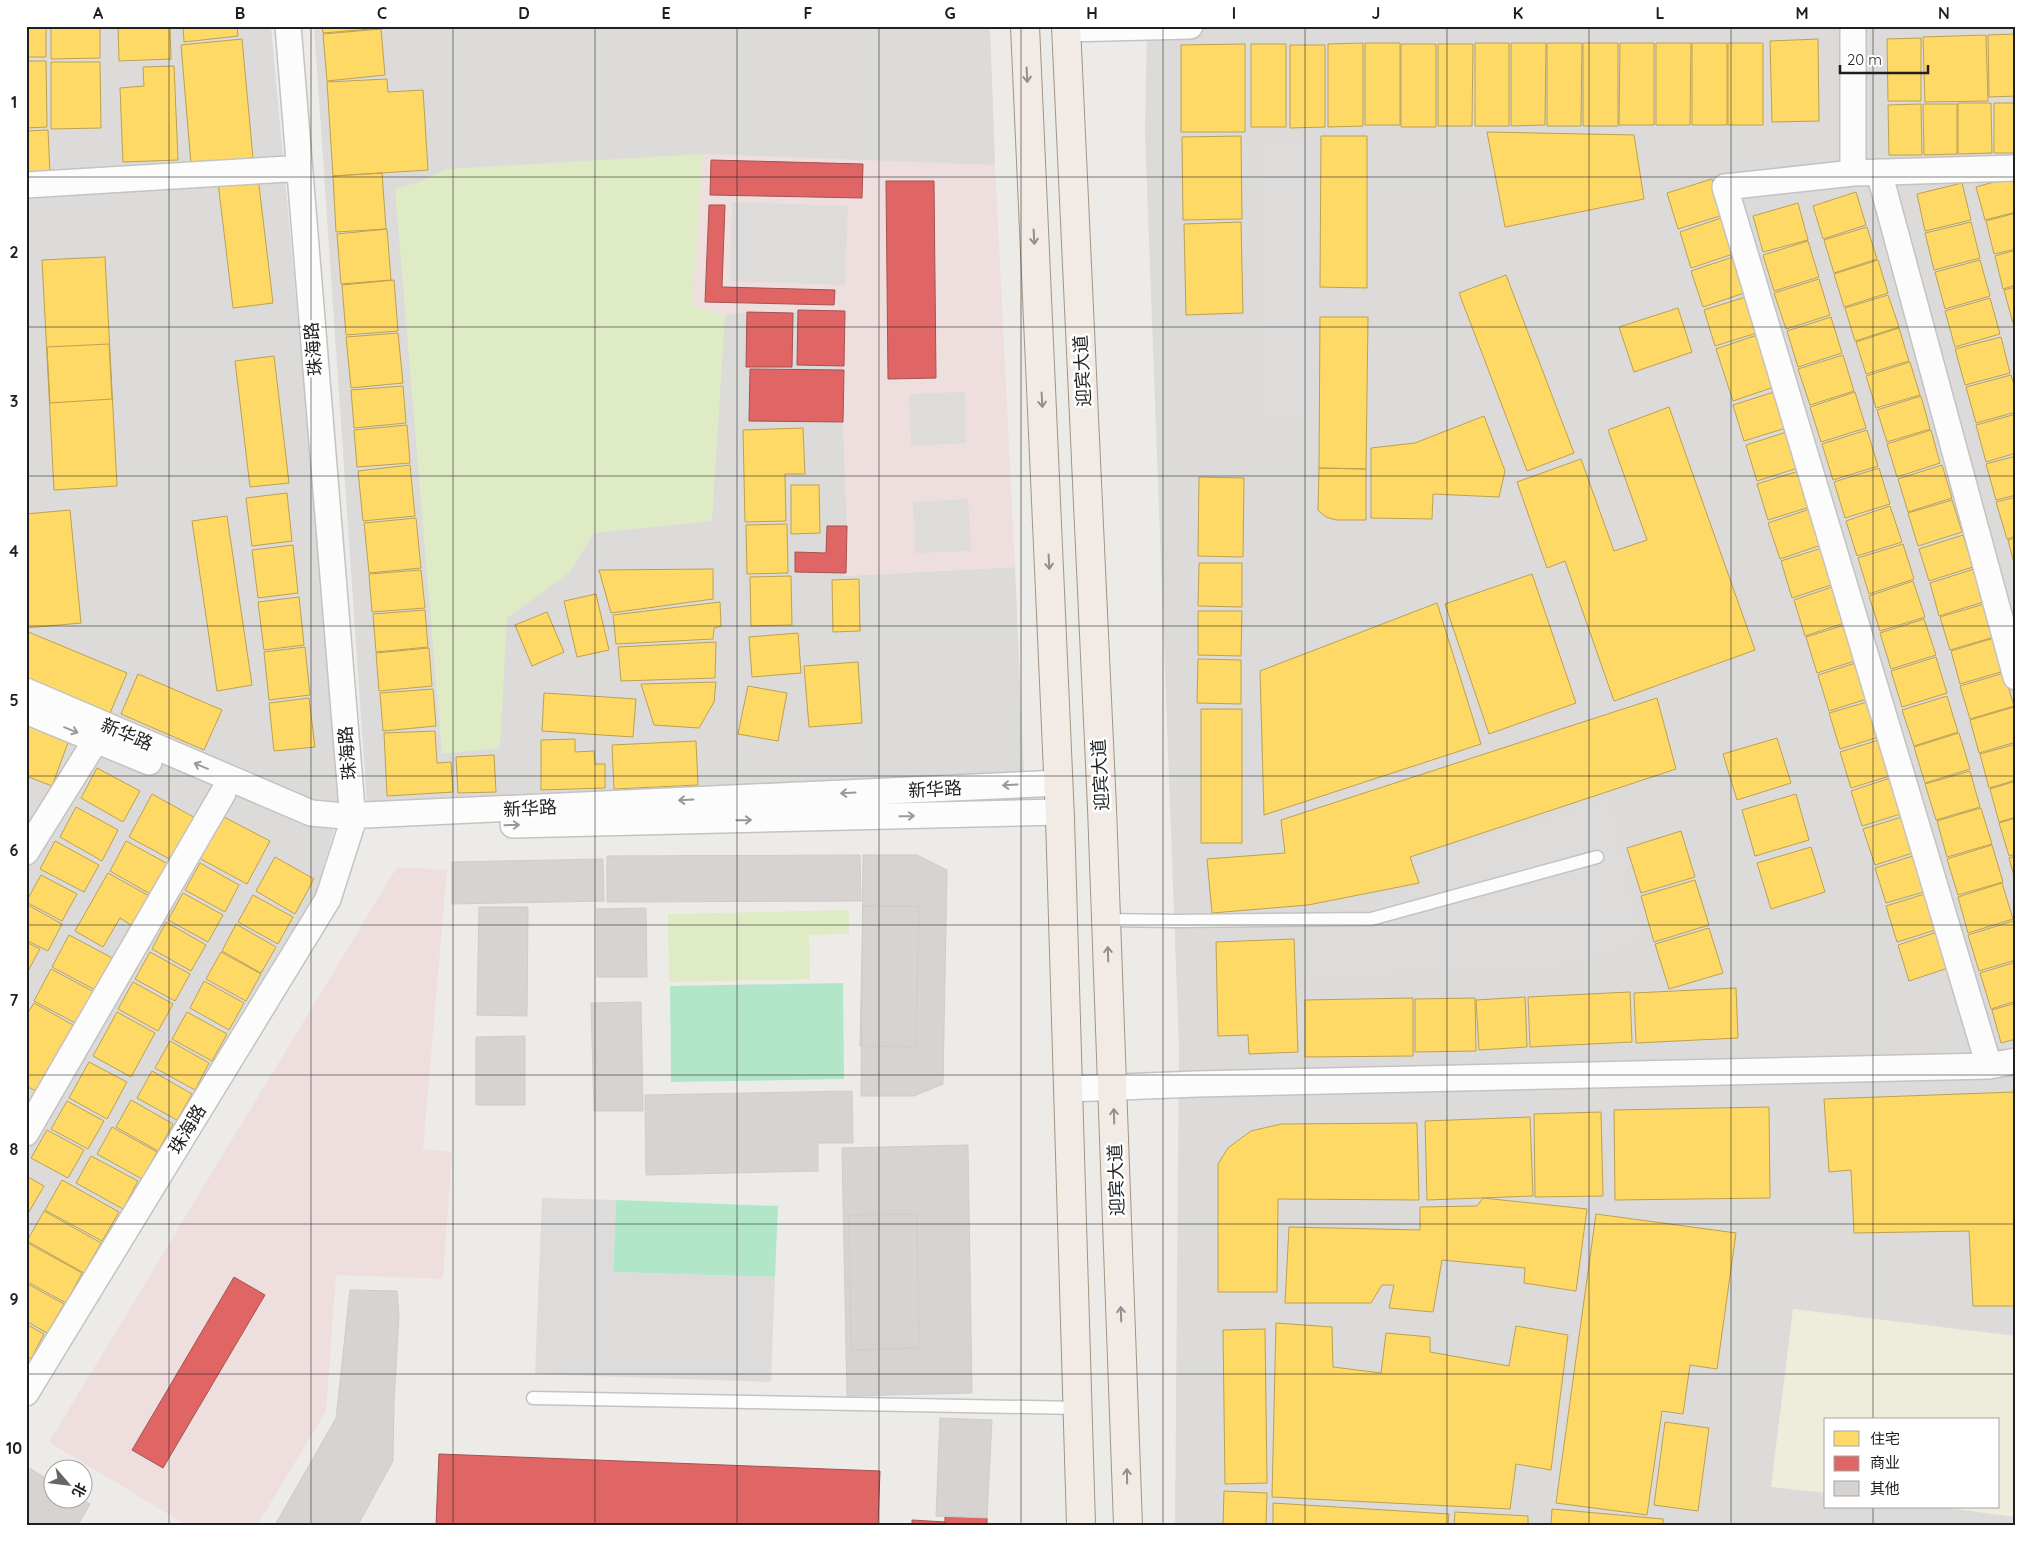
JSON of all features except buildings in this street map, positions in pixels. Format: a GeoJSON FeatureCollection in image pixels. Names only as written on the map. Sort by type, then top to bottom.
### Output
{"type":"FeatureCollection","features":[{"type":"Feature","properties":{"kind":"main road"},"geometry":{"type":"LineString","coordinates":[[1025,26],[1059,783],[1081,1525]]}},
{"type":"Feature","properties":{"kind":"main road","name":"迎宾大道"},"geometry":{"type":"LineString","coordinates":[[1066,28],[1113,1089],[1128,1525]]}},
{"type":"Feature","properties":{"kind":"street","name":"珠海路"},"geometry":{"type":"LineString","coordinates":[[26,1376],[322,894],[347,823],[288,168],[278,26]]}},
{"type":"Feature","properties":{"kind":"street","name":"珠海路"},"geometry":{"type":"LineString","coordinates":[[26,1393],[328,899],[347,823],[288,26]]}},
{"type":"Feature","properties":{"kind":"street"},"geometry":{"type":"LineString","coordinates":[[1066,28],[1190,26]]}},
{"type":"Feature","properties":{"kind":"street"},"geometry":{"type":"LineString","coordinates":[[1853,26],[1853,173]]}},
{"type":"Feature","properties":{"kind":"street"},"geometry":{"type":"LineString","coordinates":[[26,186],[288,168]]}},
{"type":"Feature","properties":{"kind":"street"},"geometry":{"type":"LineString","coordinates":[[1989,1066],[1725,187],[1853,173],[2016,168]]}},
{"type":"Feature","properties":{"kind":"street"},"geometry":{"type":"LineString","coordinates":[[1879,172],[2016,677]]}},
{"type":"Feature","properties":{"kind":"street","name":"新华路"},"geometry":{"type":"LineString","coordinates":[[26,691],[311,813],[347,823],[1060,812]]}},
{"type":"Feature","properties":{"kind":"street","name":"新华路"},"geometry":{"type":"LineString","coordinates":[[26,711],[304,826],[1059,783]]}},
{"type":"Feature","properties":{"kind":"street"},"geometry":{"type":"LineString","coordinates":[[26,852],[96,740]]}},
{"type":"Feature","properties":{"kind":"street"},"geometry":{"type":"LineString","coordinates":[[26,1133],[223,793]]}},
{"type":"Feature","properties":{"kind":"street"},"geometry":{"type":"LineString","coordinates":[[1069,1089],[1113,1089],[1197,1084],[1989,1066],[2016,1061]]}},
{"type":"Feature","properties":{"kind":"lane"},"geometry":{"type":"LineString","coordinates":[[1106,920],[1371,919],[1597,857]]}},
{"type":"Feature","properties":{"kind":"lane"},"geometry":{"type":"LineString","coordinates":[[533,1398],[1078,1408]]}},
{"type":"Feature","properties":{"kind":"shaded area"},"geometry":{"type":"Polygon","coordinates":[[[26,26],[271,26],[338,752],[338,811],[333,835],[315,894],[26,1371],[26,26]]]}},
{"type":"Feature","properties":{"kind":"shaded area"},"geometry":{"type":"Polygon","coordinates":[[[314,26],[990,26],[995,165],[692,306],[725,315],[747,312],[793,313],[798,310],[845,311],[843,422],[847,526],[844,576],[1015,567],[1024,775],[367,806],[314,26]]]}},
{"type":"Feature","properties":{"kind":"shaded area"},"geometry":{"type":"Polygon","coordinates":[[[2016,26],[2016,1525],[1175,1525],[1179,1047],[1145,134],[1147,27],[2016,26]]]}},
{"type":"Feature","properties":{"kind":"shaded area"},"geometry":{"type":"Polygon","coordinates":[[[1307,140],[1307,419],[1262,419],[1262,141],[1307,140]]]}},
{"type":"Feature","properties":{"kind":"shaded area"},"geometry":{"type":"Polygon","coordinates":[[[703,154],[995,165],[1015,567],[844,576],[847,526],[843,422],[845,311],[798,310],[793,313],[747,312],[725,315],[692,307],[703,154]]]}},
{"type":"Feature","properties":{"kind":"shaded area"},"geometry":{"type":"Polygon","coordinates":[[[732,202],[848,206],[845,285],[730,281],[732,202]]]}},
{"type":"Feature","properties":{"kind":"shaded area"},"geometry":{"type":"Polygon","coordinates":[[[965,392],[966,443],[911,446],[909,394],[965,392]]]}},
{"type":"Feature","properties":{"kind":"shaded area"},"geometry":{"type":"Polygon","coordinates":[[[968,499],[971,551],[915,553],[913,502],[968,499]]]}},
{"type":"Feature","properties":{"kind":"shaded area"},"geometry":{"type":"Polygon","coordinates":[[[1611,799],[1639,937],[1582,965],[1310,978],[1309,920],[1422,885],[1416,860],[1611,799]]]}},
{"type":"Feature","properties":{"kind":"shaded area"},"geometry":{"type":"Polygon","coordinates":[[[397,867],[447,870],[423,1149],[452,1152],[443,1279],[336,1275],[326,1411],[257,1525],[186,1525],[92,1468],[92,1458],[75,1458],[49,1442],[397,867]]]}},
{"type":"Feature","properties":{"kind":"shaded area"},"geometry":{"type":"Polygon","coordinates":[[[542,1198],[616,1200],[613,1272],[775,1277],[771,1382],[535,1374],[542,1198]]]}},
{"type":"Feature","properties":{"kind":"shaded area"},"geometry":{"type":"Polygon","coordinates":[[[1793,1309],[2016,1336],[2016,1517],[1947,1508],[2000,1508],[2000,1418],[1824,1418],[1824,1493],[1771,1487],[1793,1309]]]}},
{"type":"Feature","properties":{"kind":"green space"},"geometry":{"type":"Polygon","coordinates":[[[703,154],[692,306],[725,315],[712,521],[594,533],[570,572],[507,618],[500,748],[442,754],[395,189],[419,182],[446,169],[703,154]]]}},
{"type":"Feature","properties":{"kind":"green space"},"geometry":{"type":"Polygon","coordinates":[[[849,910],[849,934],[809,935],[810,979],[669,982],[668,914],[849,910]]]}},
{"type":"Feature","properties":{"kind":"green space"},"geometry":{"type":"Polygon","coordinates":[[[843,983],[844,1079],[671,1082],[670,986],[843,983]]]}},
{"type":"Feature","properties":{"kind":"green space"},"geometry":{"type":"Polygon","coordinates":[[[616,1200],[778,1206],[775,1277],[613,1272],[616,1200]]]}}]}
